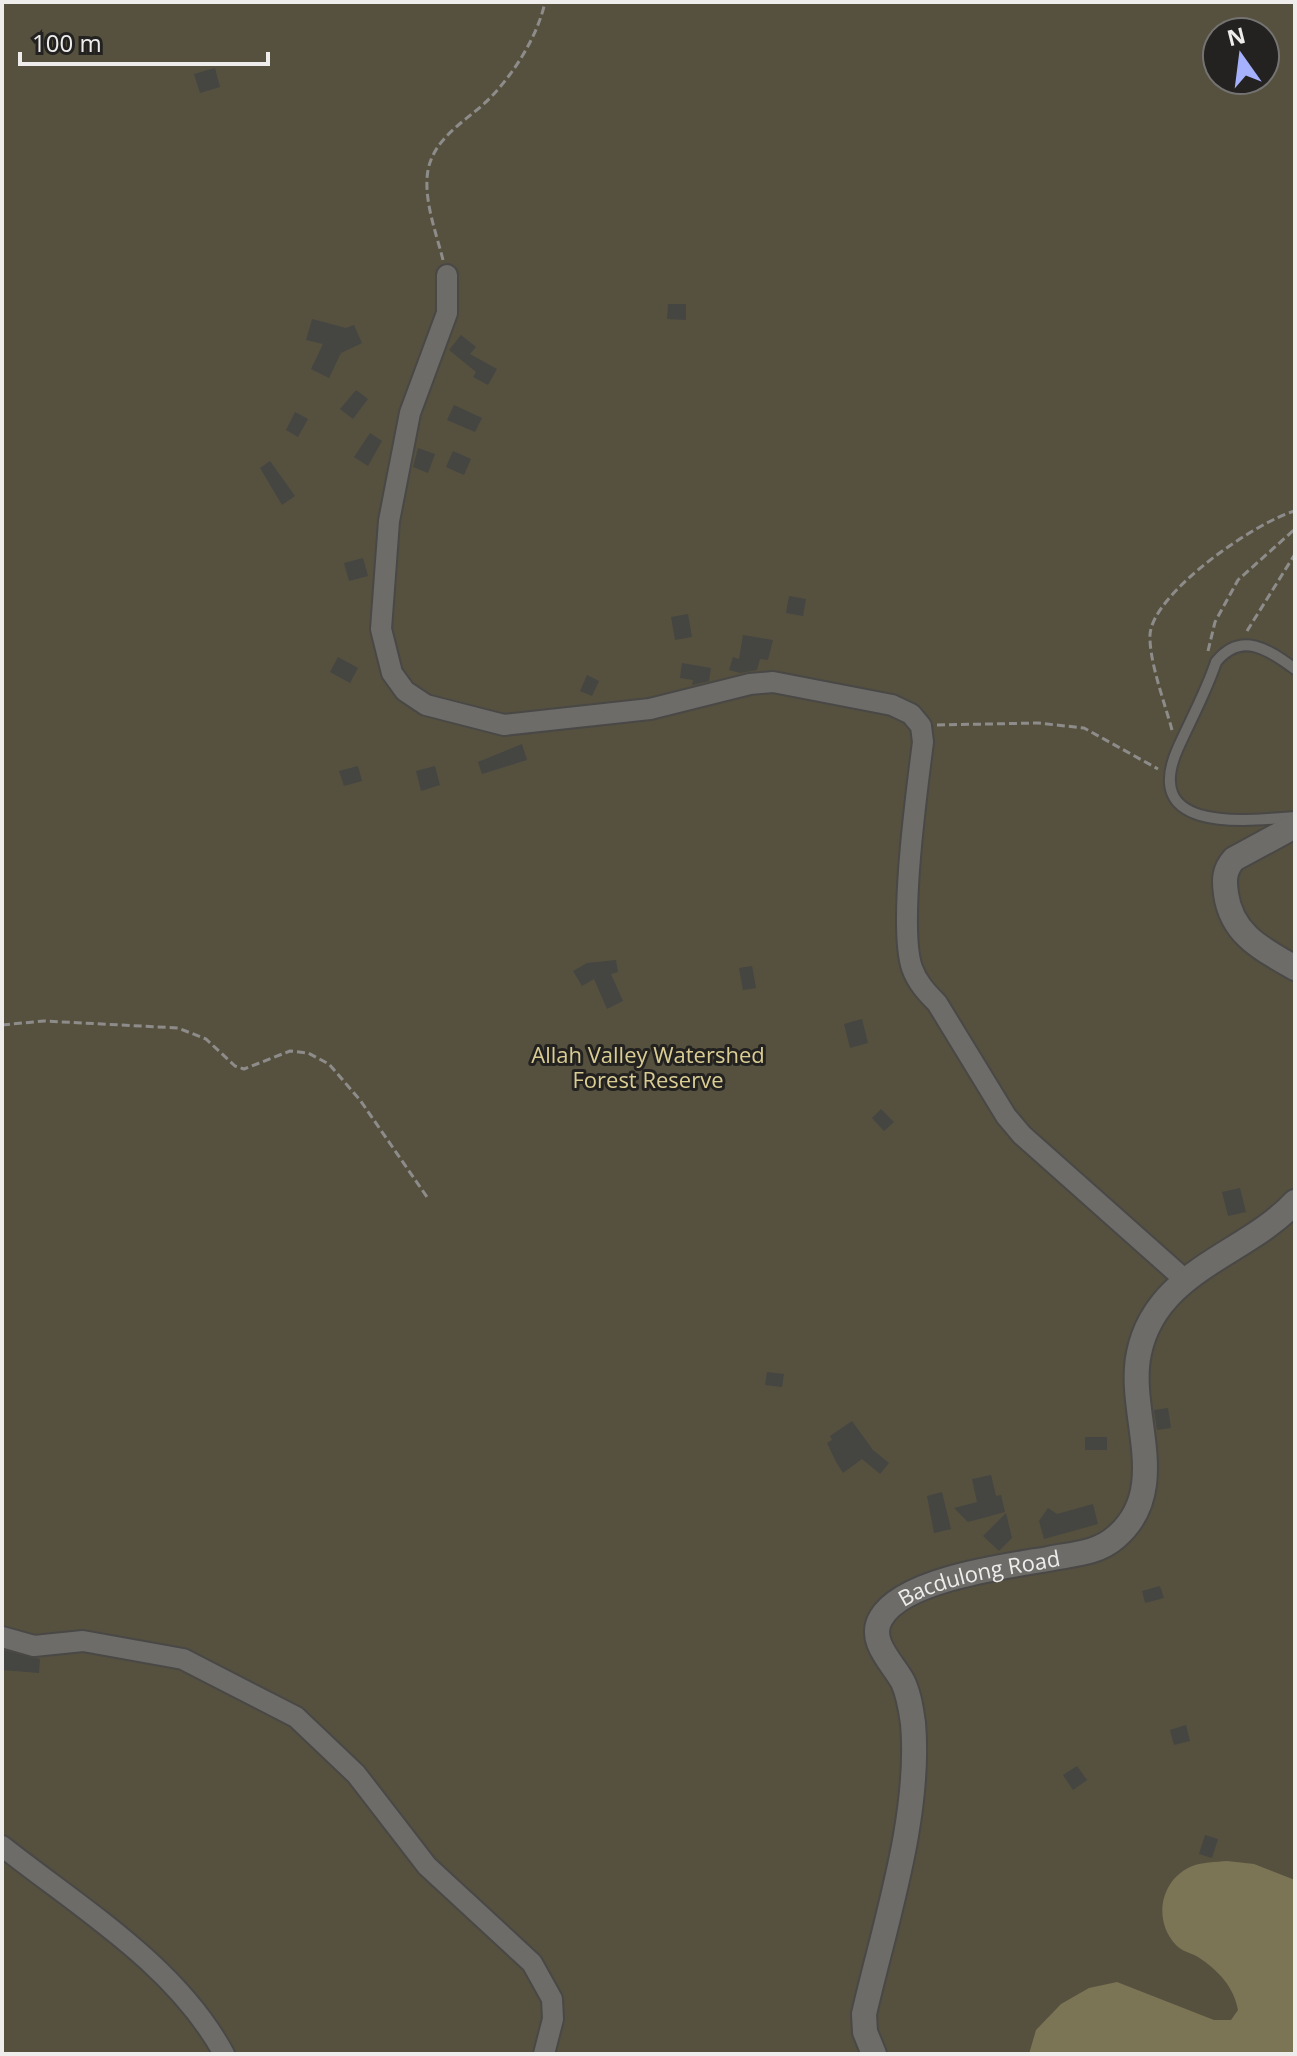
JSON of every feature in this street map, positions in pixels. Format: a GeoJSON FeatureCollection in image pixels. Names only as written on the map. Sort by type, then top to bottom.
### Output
{"type":"FeatureCollection","features":[{"type":"Feature","properties":{"kind":"street"},"geometry":{"type":"LineString","coordinates":[[447,275],[447,313],[410,413],[388,537],[381,629],[392,673],[405,691],[426,705],[504,725],[650,709],[750,684],[773,682],[892,705],[911,714],[921,726],[923,742],[910,899],[911,966],[922,988],[937,1003],[1006,1116],[1022,1135],[1184,1279]]}},
{"type":"Feature","properties":{"kind":"street"},"geometry":{"type":"LineString","coordinates":[[1295,826],[1234,859],[1227,868],[1224,882],[1227,905],[1247,939],[1295,968]]}},
{"type":"Feature","properties":{"kind":"street","name":"Bacdulong Road"},"geometry":{"type":"LineString","coordinates":[[874,2054],[865,2032],[864,2014],[906,1826],[915,1758],[909,1698],[881,1648],[877,1633],[879,1619],[891,1605],[945,1580],[1085,1553],[1118,1536],[1133,1517],[1147,1462],[1136,1369],[1140,1349],[1154,1316],[1184,1279],[1281,1217],[1295,1202]]}},
{"type":"Feature","properties":{"kind":"street"},"geometry":{"type":"LineString","coordinates":[[2,1637],[34,1646],[83,1641],[183,1659],[296,1717],[356,1774],[427,1866],[532,1963],[552,1999],[553,2019],[544,2054]]}},
{"type":"Feature","properties":{"kind":"street"},"geometry":{"type":"LineString","coordinates":[[2,1846],[160,1972],[193,2006],[224,2054]]}},
{"type":"Feature","properties":{"kind":"lane"},"geometry":{"type":"LineString","coordinates":[[1295,669],[1272,652],[1250,643],[1226,650],[1216,662],[1208,686],[1177,749],[1170,776],[1178,806],[1188,813],[1232,819],[1295,817]]}},
{"type":"Feature","properties":{"kind":"path"},"geometry":{"type":"LineString","coordinates":[[447,275],[428,198],[428,169],[437,146],[491,97],[519,61],[542,16],[545,2]]}},
{"type":"Feature","properties":{"kind":"path"},"geometry":{"type":"LineString","coordinates":[[1177,749],[1151,652],[1150,633],[1157,613],[1172,592],[1237,543],[1269,521],[1295,511]]}},
{"type":"Feature","properties":{"kind":"path"},"geometry":{"type":"LineString","coordinates":[[1208,686],[1208,647],[1226,598],[1259,559],[1295,529]]}},
{"type":"Feature","properties":{"kind":"path"},"geometry":{"type":"LineString","coordinates":[[1239,644],[1295,554]]}},
{"type":"Feature","properties":{"kind":"path"},"geometry":{"type":"LineString","coordinates":[[921,726],[1038,723],[1084,728],[1170,776]]}},
{"type":"Feature","properties":{"kind":"path"},"geometry":{"type":"LineString","coordinates":[[2,1025],[44,1021],[178,1028],[206,1039],[235,1066],[244,1069],[290,1051],[308,1053],[329,1064],[360,1100],[427,1197]]}},
{"type":"Feature","properties":{"kind":"green space","name":"Allah Valley Watershed Forest Reserve"},"geometry":{"type":"Polygon","coordinates":[[[2,2],[1295,2],[1295,2054],[2,2054],[2,2]]]}},
{"type":"Feature","properties":{"kind":"shaded area"},"geometry":{"type":"Polygon","coordinates":[[[1227,1861],[1254,1864],[1295,1880],[1295,2054],[1029,2054],[1036,2030],[1061,2004],[1089,1988],[1117,1982],[1214,2020],[1231,2020],[1238,2010],[1229,1987],[1205,1962],[1176,1945],[1164,1925],[1162,1913],[1166,1892],[1180,1873],[1199,1864],[1227,1861]]]}},
{"type":"Feature","properties":{"kind":"building"},"geometry":{"type":"Polygon","coordinates":[[[215,68],[220,87],[200,93],[194,74],[215,68]]]}},
{"type":"Feature","properties":{"kind":"building"},"geometry":{"type":"Polygon","coordinates":[[[668,304],[686,304],[686,320],[667,319],[668,304]]]}},
{"type":"Feature","properties":{"kind":"building"},"geometry":{"type":"Polygon","coordinates":[[[312,319],[346,328],[354,325],[362,343],[341,353],[329,378],[311,369],[323,344],[306,340],[312,319]]]}},
{"type":"Feature","properties":{"kind":"building"},"geometry":{"type":"Polygon","coordinates":[[[461,335],[476,347],[470,354],[497,369],[488,385],[473,377],[476,372],[449,350],[461,335]]]}},
{"type":"Feature","properties":{"kind":"building"},"geometry":{"type":"Polygon","coordinates":[[[356,390],[368,399],[353,419],[340,409],[356,390]]]}},
{"type":"Feature","properties":{"kind":"building"},"geometry":{"type":"Polygon","coordinates":[[[454,405],[482,418],[475,432],[447,420],[454,405]]]}},
{"type":"Feature","properties":{"kind":"building"},"geometry":{"type":"Polygon","coordinates":[[[295,412],[308,419],[298,437],[286,430],[295,412]]]}},
{"type":"Feature","properties":{"kind":"building"},"geometry":{"type":"Polygon","coordinates":[[[370,433],[382,441],[368,466],[354,457],[370,433]]]}},
{"type":"Feature","properties":{"kind":"building"},"geometry":{"type":"Polygon","coordinates":[[[418,448],[435,454],[428,473],[413,467],[418,448]]]}},
{"type":"Feature","properties":{"kind":"building"},"geometry":{"type":"Polygon","coordinates":[[[453,451],[471,459],[464,475],[446,467],[453,451]]]}},
{"type":"Feature","properties":{"kind":"building"},"geometry":{"type":"Polygon","coordinates":[[[270,461],[295,496],[282,505],[260,468],[270,461]]]}},
{"type":"Feature","properties":{"kind":"building"},"geometry":{"type":"Polygon","coordinates":[[[363,558],[368,576],[349,581],[344,563],[363,558]]]}},
{"type":"Feature","properties":{"kind":"building"},"geometry":{"type":"Polygon","coordinates":[[[789,596],[806,599],[803,616],[786,613],[789,596]]]}},
{"type":"Feature","properties":{"kind":"building"},"geometry":{"type":"Polygon","coordinates":[[[688,614],[692,637],[675,640],[671,617],[688,614]]]}},
{"type":"Feature","properties":{"kind":"building"},"geometry":{"type":"Polygon","coordinates":[[[743,635],[773,640],[768,660],[760,659],[757,670],[740,673],[729,670],[733,657],[739,659],[743,635]]]}},
{"type":"Feature","properties":{"kind":"building"},"geometry":{"type":"Polygon","coordinates":[[[338,657],[358,668],[350,683],[330,672],[338,657]]]}},
{"type":"Feature","properties":{"kind":"building"},"geometry":{"type":"Polygon","coordinates":[[[682,663],[711,668],[709,681],[692,685],[693,680],[680,678],[682,663]]]}},
{"type":"Feature","properties":{"kind":"building"},"geometry":{"type":"Polygon","coordinates":[[[587,675],[599,681],[592,696],[580,691],[587,675]]]}},
{"type":"Feature","properties":{"kind":"building"},"geometry":{"type":"Polygon","coordinates":[[[522,744],[527,760],[482,774],[478,762],[522,744]]]}},
{"type":"Feature","properties":{"kind":"building"},"geometry":{"type":"Polygon","coordinates":[[[358,766],[362,781],[344,786],[339,771],[358,766]]]}},
{"type":"Feature","properties":{"kind":"building"},"geometry":{"type":"Polygon","coordinates":[[[435,766],[440,785],[421,791],[416,771],[435,766]]]}},
{"type":"Feature","properties":{"kind":"building"},"geometry":{"type":"Polygon","coordinates":[[[616,960],[618,972],[611,974],[623,1001],[607,1009],[594,979],[582,986],[573,971],[587,963],[616,960]]]}},
{"type":"Feature","properties":{"kind":"building"},"geometry":{"type":"Polygon","coordinates":[[[752,966],[756,988],[743,990],[739,968],[752,966]]]}},
{"type":"Feature","properties":{"kind":"building"},"geometry":{"type":"Polygon","coordinates":[[[862,1019],[868,1043],[850,1048],[844,1024],[862,1019]]]}},
{"type":"Feature","properties":{"kind":"building"},"geometry":{"type":"Polygon","coordinates":[[[881,1109],[894,1122],[884,1131],[872,1118],[881,1109]]]}},
{"type":"Feature","properties":{"kind":"building"},"geometry":{"type":"Polygon","coordinates":[[[1240,1188],[1246,1212],[1228,1216],[1222,1192],[1240,1188]]]}},
{"type":"Feature","properties":{"kind":"building"},"geometry":{"type":"Polygon","coordinates":[[[767,1372],[784,1374],[782,1387],[765,1385],[767,1372]]]}},
{"type":"Feature","properties":{"kind":"building"},"geometry":{"type":"Polygon","coordinates":[[[1168,1408],[1171,1428],[1157,1430],[1154,1410],[1168,1408]]]}},
{"type":"Feature","properties":{"kind":"building"},"geometry":{"type":"Polygon","coordinates":[[[852,1421],[873,1450],[889,1463],[880,1474],[862,1459],[843,1473],[836,1462],[827,1443],[832,1440],[830,1436],[852,1421]]]}},
{"type":"Feature","properties":{"kind":"building"},"geometry":{"type":"Polygon","coordinates":[[[1085,1437],[1107,1437],[1107,1450],[1085,1450],[1085,1437]]]}},
{"type":"Feature","properties":{"kind":"building"},"geometry":{"type":"Polygon","coordinates":[[[991,1475],[996,1496],[1001,1495],[1005,1512],[968,1522],[954,1508],[977,1502],[972,1479],[991,1475]]]}},
{"type":"Feature","properties":{"kind":"building"},"geometry":{"type":"Polygon","coordinates":[[[942,1492],[951,1529],[934,1533],[927,1496],[942,1492]]]}},
{"type":"Feature","properties":{"kind":"building"},"geometry":{"type":"Polygon","coordinates":[[[1093,1504],[1098,1524],[1044,1539],[1039,1521],[1048,1508],[1057,1514],[1093,1504]]]}},
{"type":"Feature","properties":{"kind":"building"},"geometry":{"type":"Polygon","coordinates":[[[1006,1513],[1012,1538],[999,1551],[983,1536],[1006,1513]]]}},
{"type":"Feature","properties":{"kind":"building"},"geometry":{"type":"Polygon","coordinates":[[[1160,1586],[1164,1598],[1145,1603],[1142,1591],[1160,1586]]]}},
{"type":"Feature","properties":{"kind":"building"},"geometry":{"type":"Polygon","coordinates":[[[2,1650],[40,1659],[39,1673],[2,1670],[2,1650]]]}},
{"type":"Feature","properties":{"kind":"building"},"geometry":{"type":"Polygon","coordinates":[[[1186,1725],[1190,1741],[1174,1745],[1170,1730],[1186,1725]]]}},
{"type":"Feature","properties":{"kind":"building"},"geometry":{"type":"Polygon","coordinates":[[[1077,1766],[1087,1780],[1073,1790],[1063,1775],[1077,1766]]]}},
{"type":"Feature","properties":{"kind":"building"},"geometry":{"type":"Polygon","coordinates":[[[1205,1835],[1218,1839],[1212,1858],[1199,1854],[1205,1835]]]}}]}
